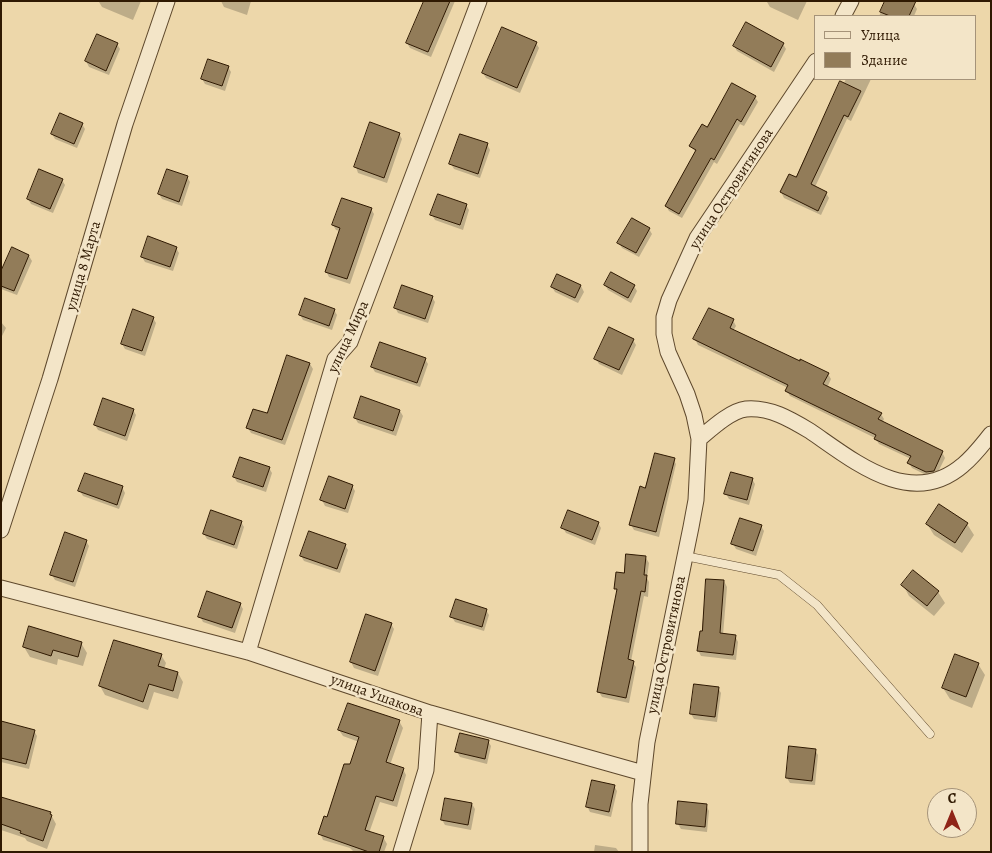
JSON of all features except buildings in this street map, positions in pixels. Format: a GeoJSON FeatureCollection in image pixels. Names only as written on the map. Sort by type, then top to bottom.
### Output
{"type":"FeatureCollection","features":[{"type":"Feature","properties":{"kind":"street","name":"улица 8 Марта"},"geometry":{"type":"LineString","coordinates":[[1,530],[50,380],[125,124],[154,34],[167,1]]}},
{"type":"Feature","properties":{"kind":"street","name":"улица Мира"},"geometry":{"type":"LineString","coordinates":[[248,652],[336,358],[350,342],[479,1]]}},
{"type":"Feature","properties":{"kind":"street"},"geometry":{"type":"LineString","coordinates":[[843,15],[851,1]]}},
{"type":"Feature","properties":{"kind":"street","name":"улица Островитянова"},"geometry":{"type":"LineString","coordinates":[[640,852],[640,804],[647,742],[696,500],[698,439],[694,416],[666,343],[664,317],[669,300],[697,238],[814,64]]}},
{"type":"Feature","properties":{"kind":"street"},"geometry":{"type":"LineString","coordinates":[[698,439],[721,420],[744,409],[765,409],[792,420],[867,469],[906,483],[920,484],[935,481],[957,470],[991,434]]}},
{"type":"Feature","properties":{"kind":"street","name":"улица Ушакова"},"geometry":{"type":"LineString","coordinates":[[1,588],[248,652],[430,713],[426,770],[401,852]]}},
{"type":"Feature","properties":{"kind":"street"},"geometry":{"type":"LineString","coordinates":[[430,713],[643,773]]}},
{"type":"Feature","properties":{"kind":"lane"},"geometry":{"type":"LineString","coordinates":[[685,556],[779,575],[817,605],[930,734]]}}]}
